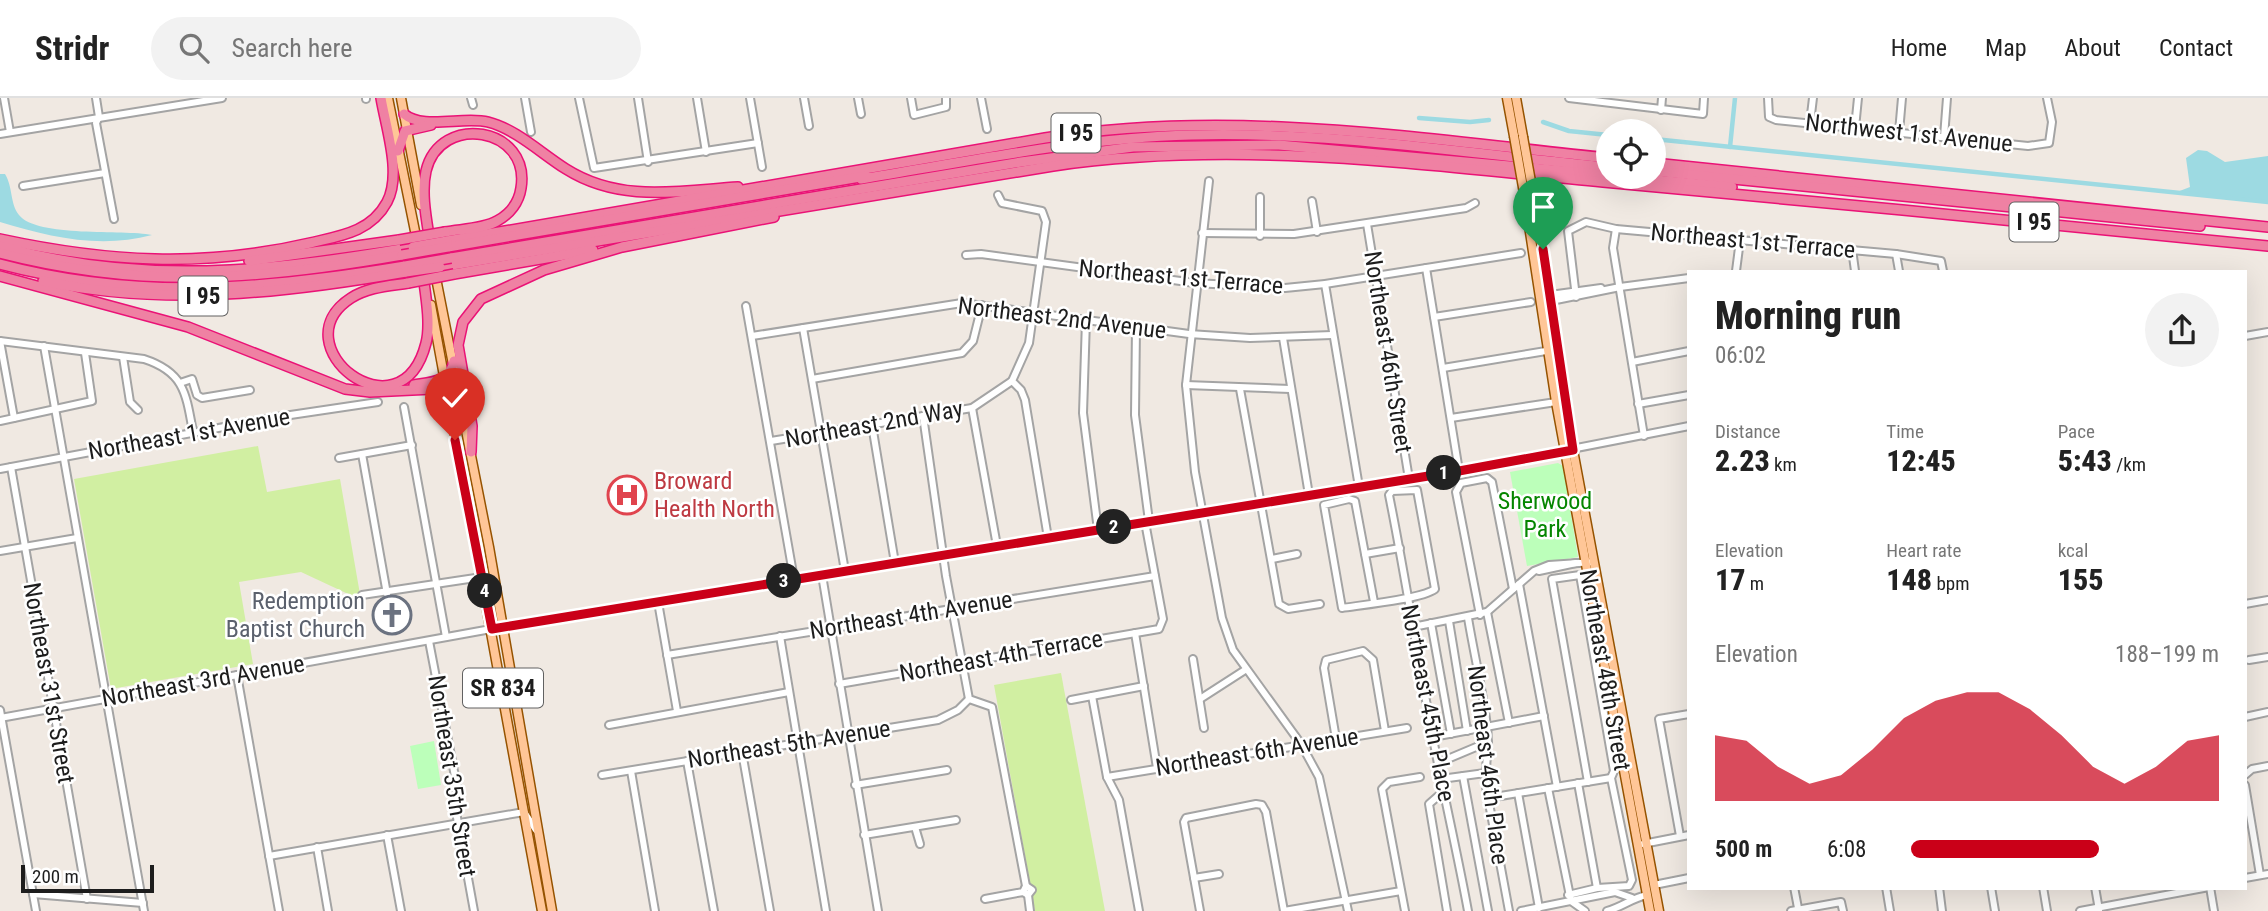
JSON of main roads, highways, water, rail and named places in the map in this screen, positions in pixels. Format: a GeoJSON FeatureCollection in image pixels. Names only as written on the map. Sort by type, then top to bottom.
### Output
{"type":"FeatureCollection","features":[{"type":"Feature","properties":{"kind":"highway"},"geometry":{"type":"LineString","coordinates":[[203,261],[268,253],[343,235],[370,223],[386,203],[393,183],[381,98]]}},
{"type":"Feature","properties":{"kind":"highway"},"geometry":{"type":"LineString","coordinates":[[404,114],[414,119],[435,122],[471,120],[493,123],[584,179],[624,191],[655,194],[801,177],[816,179]]}},
{"type":"Feature","properties":{"kind":"highway"},"geometry":{"type":"LineString","coordinates":[[398,152],[400,138],[407,130],[435,122]]}},
{"type":"Feature","properties":{"kind":"highway","name":"I 95"},"geometry":{"type":"LineString","coordinates":[[0,246],[88,265],[185,272],[283,268],[1045,138],[1126,127],[1240,123],[1340,130],[1596,157]]}},
{"type":"Feature","properties":{"kind":"highway"},"geometry":{"type":"LineString","coordinates":[[807,187],[1006,150],[1118,134],[1199,129],[1320,134],[1340,130]]}},
{"type":"Feature","properties":{"kind":"highway"},"geometry":{"type":"LineString","coordinates":[[432,256],[424,184],[433,154],[444,142],[464,133],[480,133],[499,139],[510,148],[520,167],[522,184],[517,202],[511,211],[496,222],[447,240]]}},
{"type":"Feature","properties":{"kind":"highway"},"geometry":{"type":"LineString","coordinates":[[447,240],[1079,144],[1192,135],[1312,137],[1596,166]]}},
{"type":"Feature","properties":{"kind":"highway"},"geometry":{"type":"LineString","coordinates":[[0,264],[82,281],[194,290],[406,274],[1085,152],[1165,145],[1279,145],[1596,174]]}},
{"type":"Feature","properties":{"kind":"highway"},"geometry":{"type":"LineString","coordinates":[[1085,152],[1151,156]]}},
{"type":"Feature","properties":{"kind":"highway","name":"I 95"},"geometry":{"type":"LineString","coordinates":[[452,266],[1061,165],[1151,156],[1264,153],[1363,160],[2268,246]]}},
{"type":"Feature","properties":{"kind":"highway","name":"I 95"},"geometry":{"type":"LineString","coordinates":[[1666,164],[2268,227]]}},
{"type":"Feature","properties":{"kind":"highway"},"geometry":{"type":"LineString","coordinates":[[1666,172],[2268,232]]}},
{"type":"Feature","properties":{"kind":"highway"},"geometry":{"type":"LineString","coordinates":[[1666,181],[2268,240]]}},
{"type":"Feature","properties":{"kind":"highway"},"geometry":{"type":"LineString","coordinates":[[421,258],[429,330],[421,359],[409,374],[394,382],[369,385],[351,377],[332,351],[331,331],[337,312],[348,300],[406,274],[452,266],[622,247],[725,229],[838,201]]}},
{"type":"Feature","properties":{"kind":"highway"},"geometry":{"type":"LineString","coordinates":[[0,239],[116,258],[203,261],[268,260],[401,248]]}},
{"type":"Feature","properties":{"kind":"highway"},"geometry":{"type":"LineString","coordinates":[[471,452],[472,426],[458,345],[461,328],[469,312],[481,299],[503,287],[544,270],[622,247]]}},
{"type":"Feature","properties":{"kind":"highway"},"geometry":{"type":"LineString","coordinates":[[0,253],[87,271],[186,279],[284,274],[401,248]]}},
{"type":"Feature","properties":{"kind":"highway"},"geometry":{"type":"LineString","coordinates":[[0,274],[188,327],[337,387],[363,392],[438,390],[447,399]]}},
{"type":"Feature","properties":{"kind":"highway","name":"I 95"},"geometry":{"type":"LineString","coordinates":[[0,274],[98,290],[207,296],[307,289],[406,274]]}},
{"type":"Feature","properties":{"kind":"highway"},"geometry":{"type":"LineString","coordinates":[[396,390],[444,378],[452,370],[454,361]]}},
{"type":"Feature","properties":{"kind":"main road","name":"SR 834"},"geometry":{"type":"LineString","coordinates":[[388,98],[492,629],[542,911]]}},
{"type":"Feature","properties":{"kind":"main road","name":"SR 834"},"geometry":{"type":"LineString","coordinates":[[401,98],[471,452],[552,911]]}},
{"type":"Feature","properties":{"kind":"main road","name":"Northeast 48th Street"},"geometry":{"type":"LineString","coordinates":[[1507,98],[1518,136],[1554,349],[1579,532],[1642,844],[1654,885],[1657,911]]}},
{"type":"Feature","properties":{"kind":"main road","name":"Northeast 48th Street"},"geometry":{"type":"LineString","coordinates":[[1516,98],[1518,136]]}},
{"type":"Feature","properties":{"kind":"main road","name":"Northeast 48th Street"},"geometry":{"type":"LineString","coordinates":[[1528,193],[1551,298],[1556,402],[1592,550],[1585,562]]}},
{"type":"Feature","properties":{"kind":"main road"},"geometry":{"type":"LineString","coordinates":[[1579,532],[1592,550]]}},
{"type":"Feature","properties":{"kind":"main road"},"geometry":{"type":"LineString","coordinates":[[518,777],[528,805],[534,809]]}},
{"type":"Feature","properties":{"kind":"main road","name":"Northeast 48th Street"},"geometry":{"type":"LineString","coordinates":[[1642,844],[1650,911]]}},
{"type":"Feature","properties":{"kind":"main road"},"geometry":{"type":"LineString","coordinates":[[1647,895],[1654,900],[1657,911]]}},
{"type":"Feature","properties":{"kind":"water"},"geometry":{"type":"Polygon","coordinates":[[[2198,150],[2207,151],[2225,162],[2268,156],[2268,202],[2177,192],[2190,187],[2186,158],[2198,150]]]}},
{"type":"Feature","properties":{"kind":"water"},"geometry":{"type":"Polygon","coordinates":[[[0,174],[5,174],[8,179],[16,211],[29,222],[61,230],[152,235],[94,241],[56,236],[0,222],[0,174]]]}},
{"type":"Feature","properties":{"kind":"waterway"},"geometry":{"type":"LineString","coordinates":[[1730,147],[1735,98]]}},
{"type":"Feature","properties":{"kind":"waterway"},"geometry":{"type":"LineString","coordinates":[[1419,118],[1470,122],[1489,120]]}},
{"type":"Feature","properties":{"kind":"waterway"},"geometry":{"type":"LineString","coordinates":[[1543,122],[1569,131],[1596,134]]}},
{"type":"Feature","properties":{"kind":"waterway"},"geometry":{"type":"LineString","coordinates":[[1666,140],[2268,202]]}},
{"type":"Feature","properties":{"kind":"place","name":"Broward Health North"},"geometry":{"type":"Point","coordinates":[627,495]}},
{"type":"Feature","properties":{"kind":"place","name":"Redemption Baptist Church"},"geometry":{"type":"Point","coordinates":[392,615]}},
{"type":"Feature","properties":{"kind":"park label","name":"Sherwood Park"},"geometry":{"type":"Point","coordinates":[1545,515]}}]}
